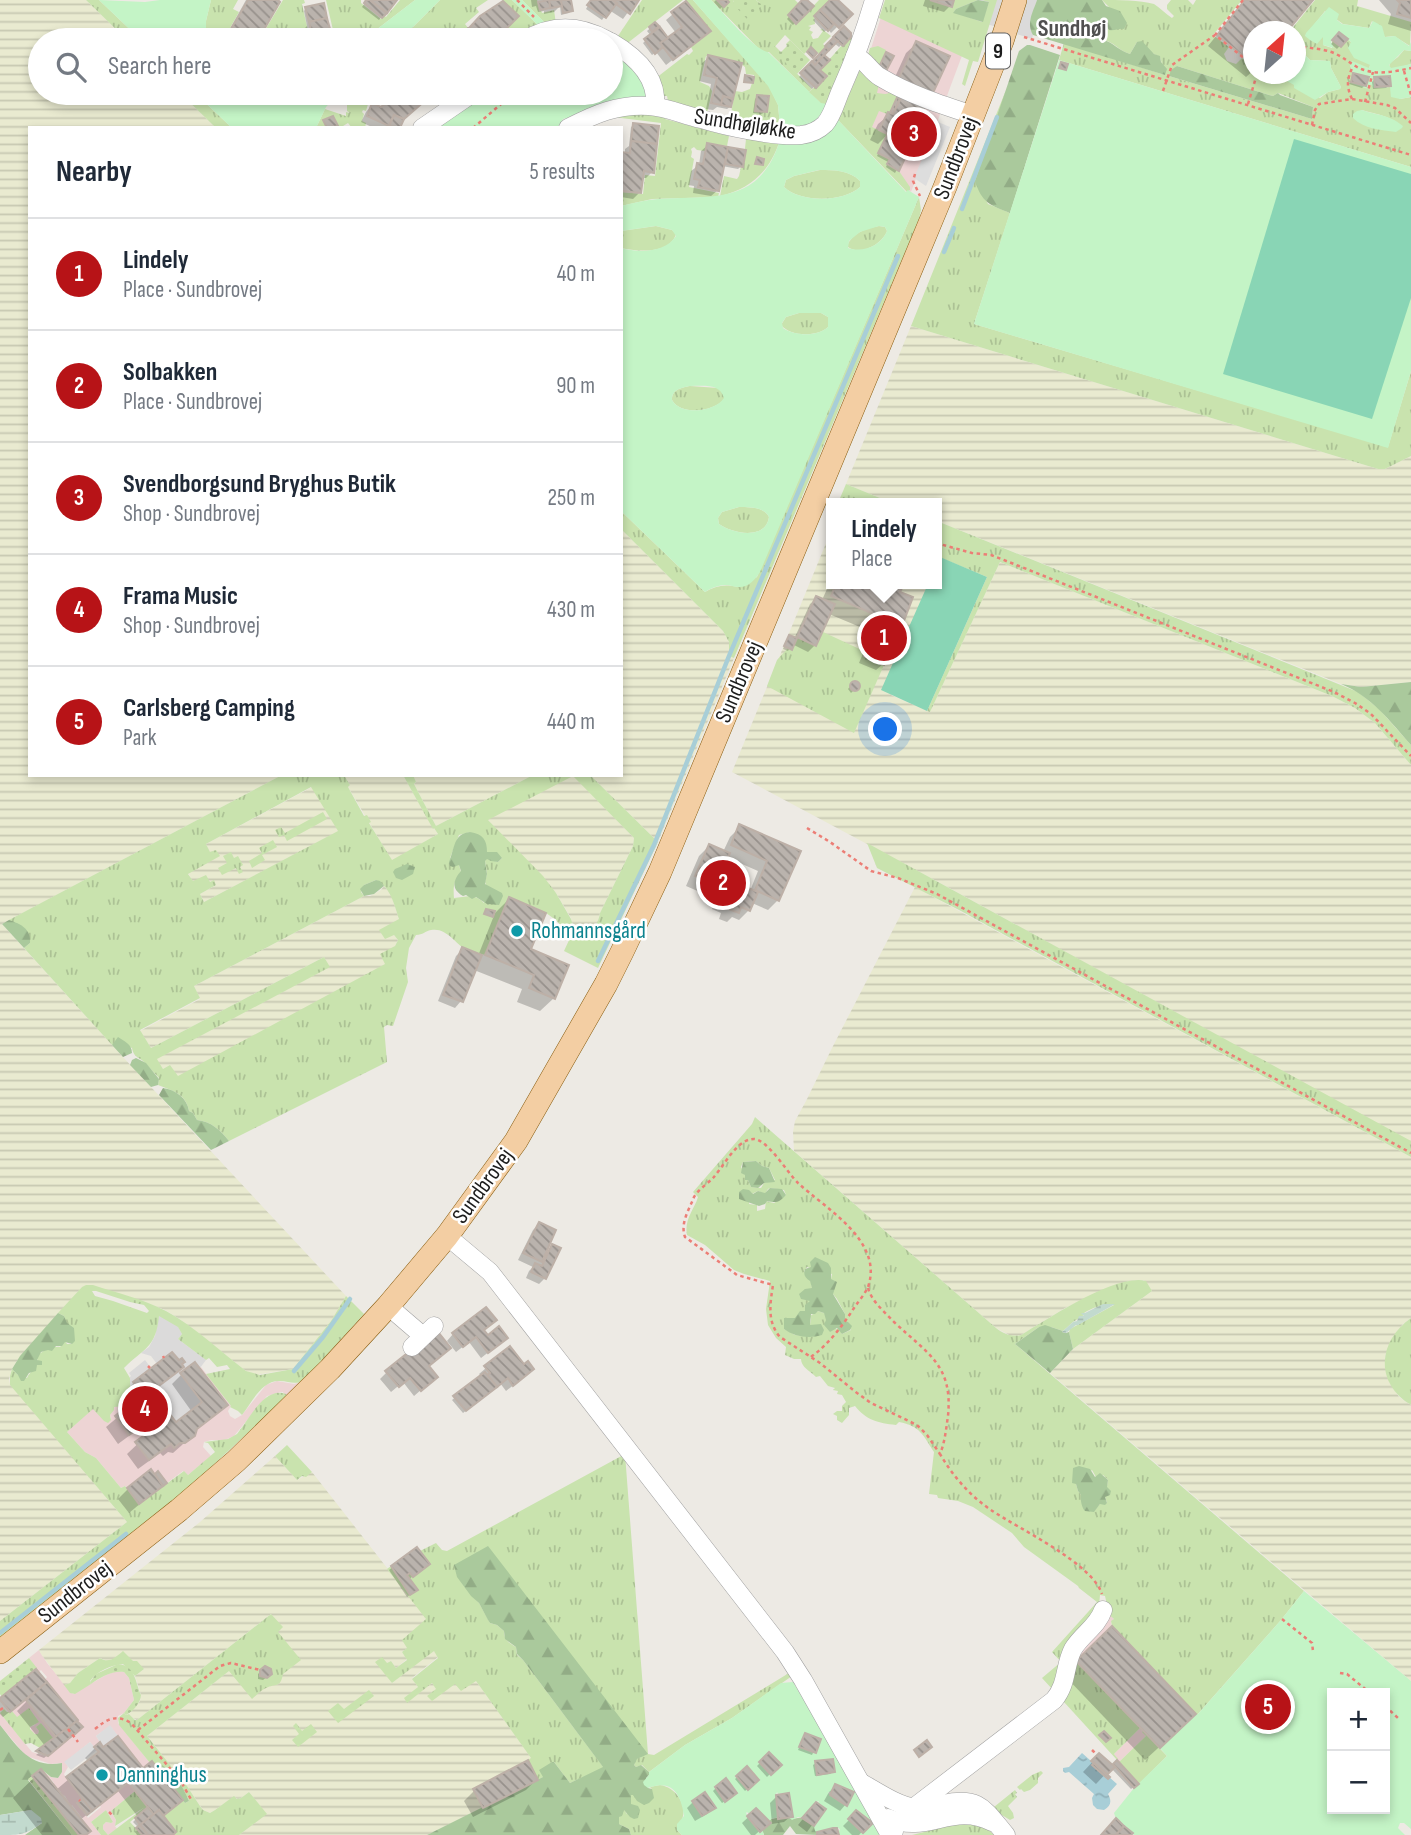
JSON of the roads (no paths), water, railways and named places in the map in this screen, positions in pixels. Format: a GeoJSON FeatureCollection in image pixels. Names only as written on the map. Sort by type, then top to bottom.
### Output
{"type":"FeatureCollection","features":[{"type":"Feature","properties":{"kind":"main road","name":"Sundbrovej"},"geometry":{"type":"LineString","coordinates":[[975,108],[1003,0]]}},
{"type":"Feature","properties":{"kind":"main road","name":"Sundbrovej"},"geometry":{"type":"LineString","coordinates":[[0,1652],[179,1510],[236,1461],[301,1399],[388,1306],[454,1241],[516,1141],[586,1020],[642,912],[929,226],[1002,41],[1015,0]]}},
{"type":"Feature","properties":{"kind":"street","name":"Sundhøjløkke"},"geometry":{"type":"LineString","coordinates":[[572,126],[604,110],[655,106],[741,128],[796,135],[809,133],[827,122],[855,56],[874,0]]}},
{"type":"Feature","properties":{"kind":"street"},"geometry":{"type":"LineString","coordinates":[[623,50],[647,74],[654,87],[655,106]]}},
{"type":"Feature","properties":{"kind":"street"},"geometry":{"type":"LineString","coordinates":[[855,56],[862,59],[879,77],[928,100],[975,108]]}},
{"type":"Feature","properties":{"kind":"street"},"geometry":{"type":"LineString","coordinates":[[425,126],[456,105]]}},
{"type":"Feature","properties":{"kind":"street"},"geometry":{"type":"LineString","coordinates":[[454,1241],[490,1272],[785,1652],[873,1803],[893,1831]]}},
{"type":"Feature","properties":{"kind":"street"},"geometry":{"type":"LineString","coordinates":[[388,1306],[423,1336]]}},
{"type":"Feature","properties":{"kind":"street"},"geometry":{"type":"LineString","coordinates":[[893,1831],[913,1808],[1054,1700],[1063,1686],[1072,1651],[1100,1618],[1103,1610]]}},
{"type":"Feature","properties":{"kind":"street"},"geometry":{"type":"LineString","coordinates":[[861,1783],[913,1808],[968,1801],[984,1810],[1003,1831]]}},
{"type":"Feature","properties":{"kind":"street"},"geometry":{"type":"LineString","coordinates":[[893,1831],[972,1815],[985,1819],[1003,1831]]}},
{"type":"Feature","properties":{"kind":"water"},"geometry":{"type":"Polygon","coordinates":[[[1082,1753],[1117,1784],[1108,1794],[1110,1803],[1104,1810],[1093,1805],[1094,1794],[1069,1772],[1063,1771],[1063,1768],[1069,1767],[1082,1753]]]}},
{"type":"Feature","properties":{"kind":"waterway"},"geometry":{"type":"LineString","coordinates":[[962,209],[997,117]]}},
{"type":"Feature","properties":{"kind":"waterway"},"geometry":{"type":"LineString","coordinates":[[944,252],[954,228]]}},
{"type":"Feature","properties":{"kind":"waterway"},"geometry":{"type":"LineString","coordinates":[[598,961],[654,845],[729,656],[898,256]]}},
{"type":"Feature","properties":{"kind":"waterway"},"geometry":{"type":"LineString","coordinates":[[294,1371],[350,1299]]}},
{"type":"Feature","properties":{"kind":"waterway"},"geometry":{"type":"LineString","coordinates":[[0,1633],[126,1534]]}},
{"type":"Feature","properties":{"kind":"place","name":"Svendborgsund Bryghus Butik"},"geometry":{"type":"Point","coordinates":[914,134]}},
{"type":"Feature","properties":{"kind":"place","name":"Lindely"},"geometry":{"type":"Point","coordinates":[884,638]}},
{"type":"Feature","properties":{"kind":"place","name":"Solbakken"},"geometry":{"type":"Point","coordinates":[723,883]}},
{"type":"Feature","properties":{"kind":"place","name":"Rohmannsgård"},"geometry":{"type":"Point","coordinates":[517,931]}},
{"type":"Feature","properties":{"kind":"place","name":"Frama Music"},"geometry":{"type":"Point","coordinates":[145,1409]}},
{"type":"Feature","properties":{"kind":"place","name":"Carlsberg Camping"},"geometry":{"type":"Point","coordinates":[1268,1707]}},
{"type":"Feature","properties":{"kind":"place","name":"Danninghus"},"geometry":{"type":"Point","coordinates":[102,1775]}},
{"type":"Feature","properties":{"kind":"district","name":"Sundhøj"},"geometry":{"type":"Point","coordinates":[1072,28]}}]}
